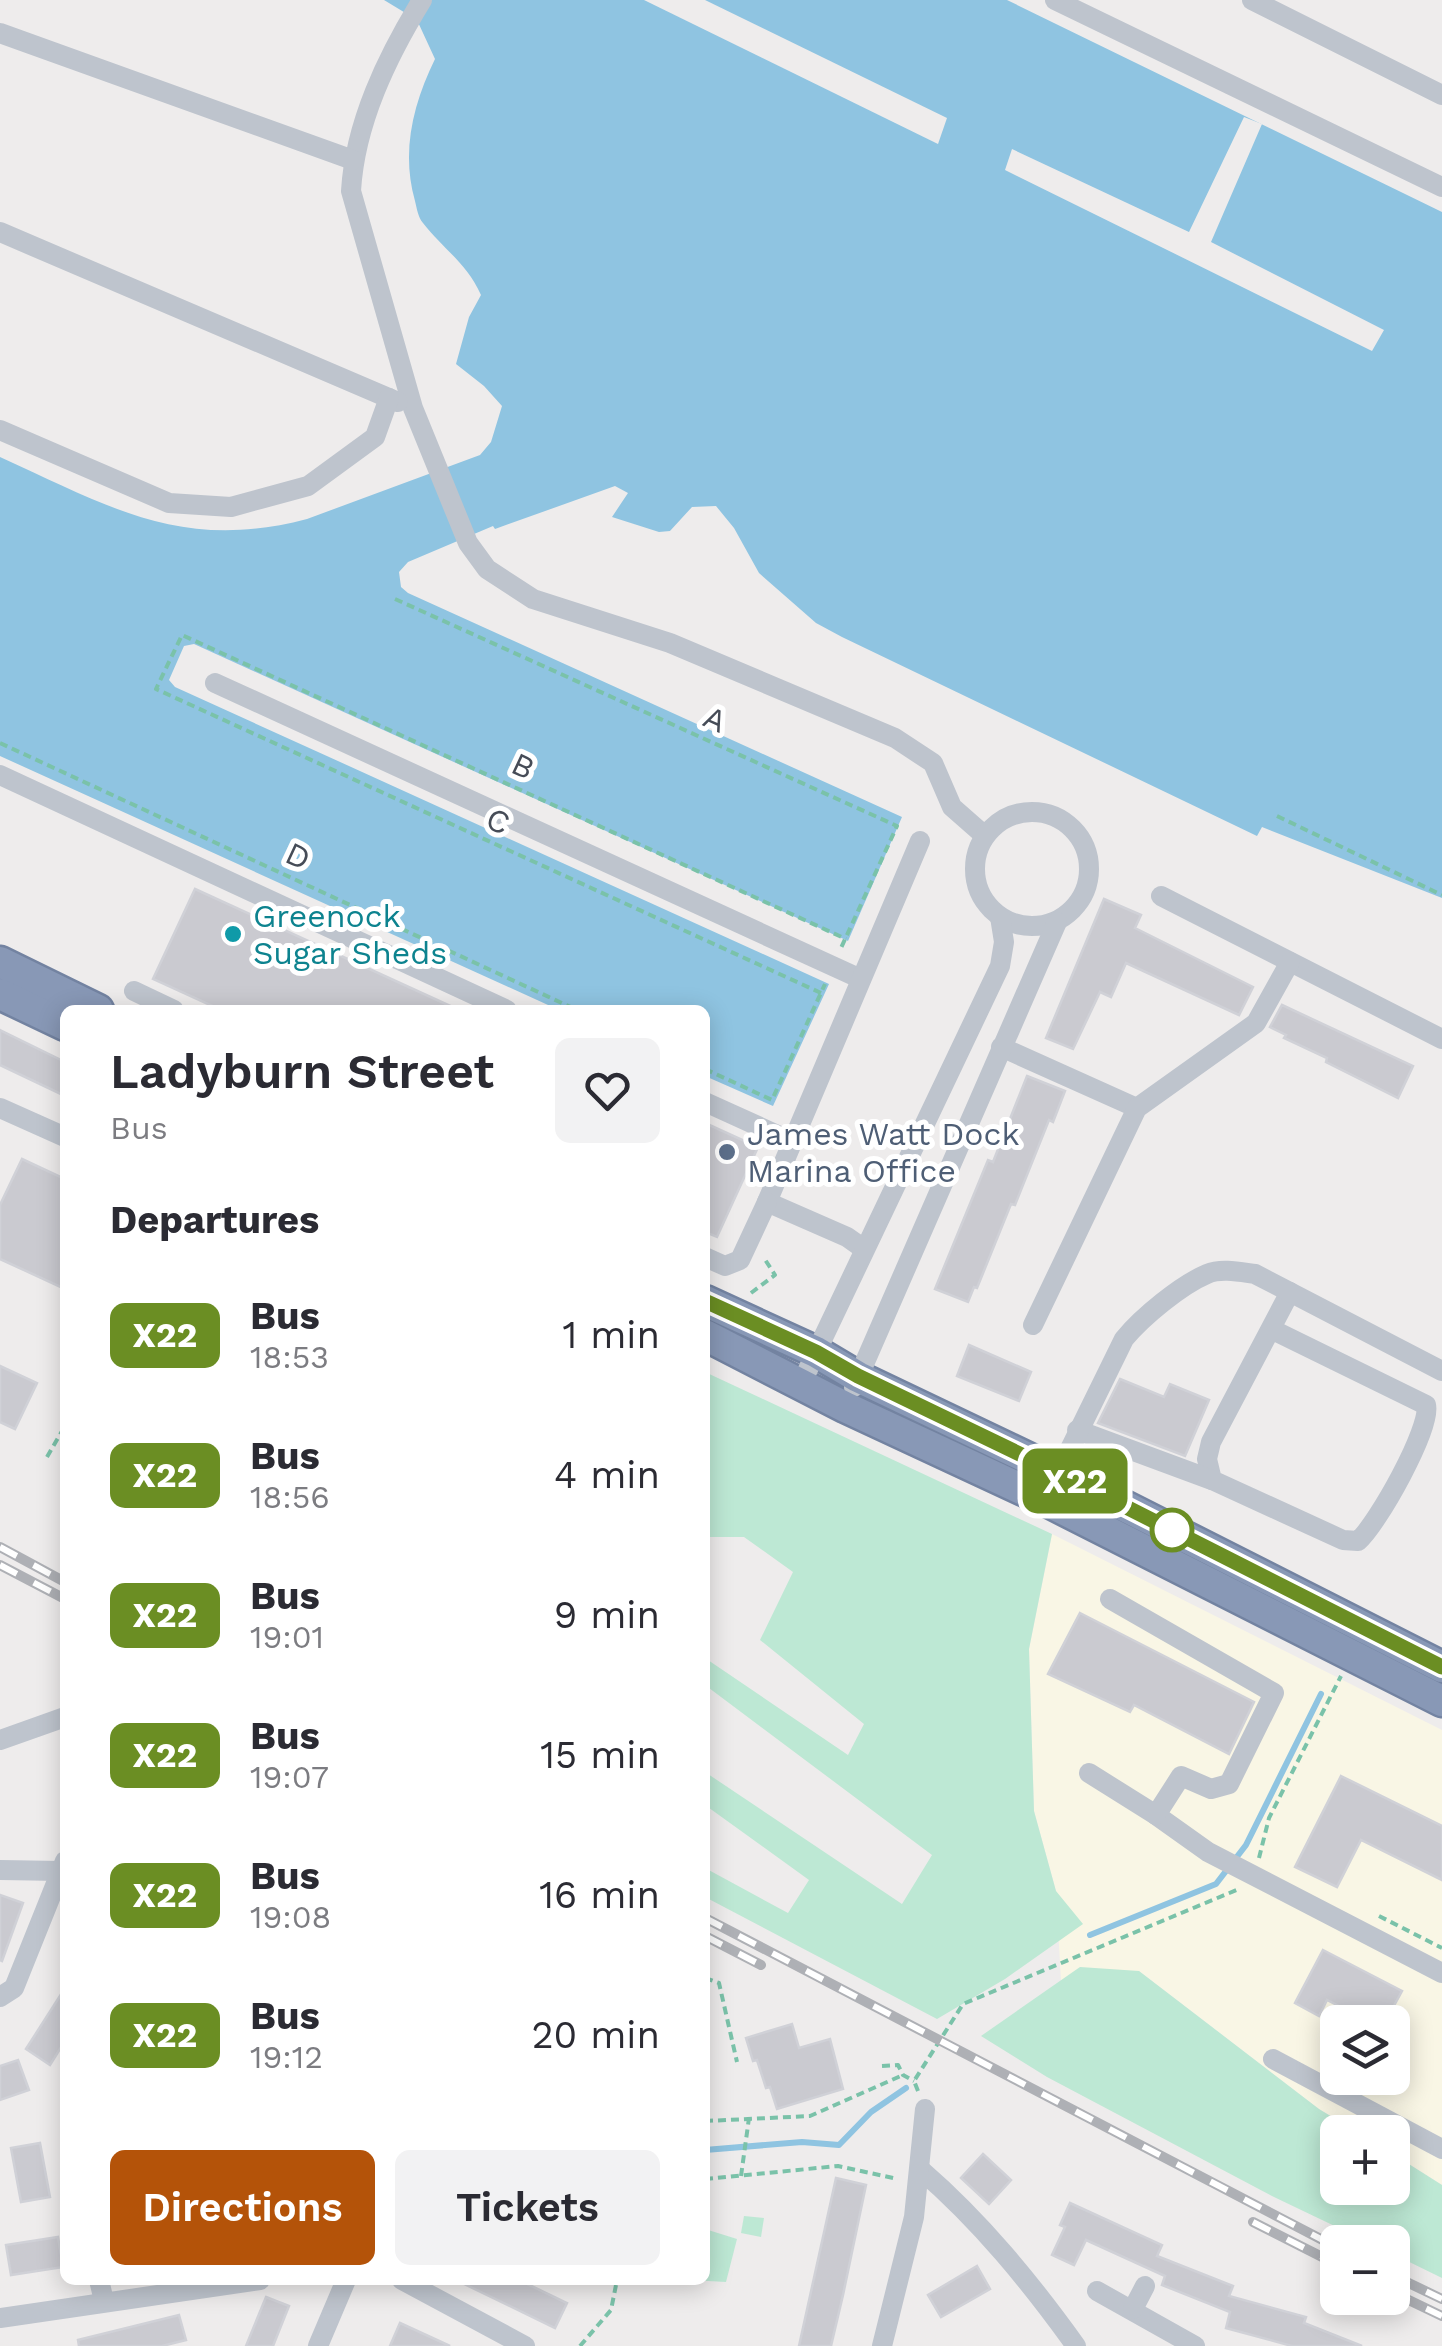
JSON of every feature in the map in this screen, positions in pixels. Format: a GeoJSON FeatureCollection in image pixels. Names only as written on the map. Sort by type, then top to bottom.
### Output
{"type":"FeatureCollection","features":[{"type":"Feature","properties":{"kind":"highway"},"geometry":{"type":"LineString","coordinates":[[0,962],[88,1005]]}},
{"type":"Feature","properties":{"kind":"highway"},"geometry":{"type":"LineString","coordinates":[[0,994],[60,1023]]}},
{"type":"Feature","properties":{"kind":"highway"},"geometry":{"type":"LineString","coordinates":[[710,1303],[816,1352],[1352,1655],[1442,1701]]}},
{"type":"Feature","properties":{"kind":"highway"},"geometry":{"type":"LineString","coordinates":[[710,1337],[844,1407],[1051,1486],[1442,1667]]}},
{"type":"Feature","properties":{"kind":"street"},"geometry":{"type":"LineString","coordinates":[[422,0],[390,54],[352,160],[351,191],[413,408],[468,543],[487,568],[533,599],[670,643],[895,738],[933,763],[952,806],[985,836]]}},
{"type":"Feature","properties":{"kind":"street"},"geometry":{"type":"LineString","coordinates":[[1055,0],[1442,187]]}},
{"type":"Feature","properties":{"kind":"street"},"geometry":{"type":"LineString","coordinates":[[1252,0],[1442,96]]}},
{"type":"Feature","properties":{"kind":"street"},"geometry":{"type":"LineString","coordinates":[[0,34],[352,160]]}},
{"type":"Feature","properties":{"kind":"street"},"geometry":{"type":"LineString","coordinates":[[0,232],[413,408]]}},
{"type":"Feature","properties":{"kind":"street"},"geometry":{"type":"LineString","coordinates":[[0,430],[169,503],[231,507],[308,486],[375,437],[389,398]]}},
{"type":"Feature","properties":{"kind":"street"},"geometry":{"type":"LineString","coordinates":[[215,682],[862,980]]}},
{"type":"Feature","properties":{"kind":"street"},"geometry":{"type":"LineString","coordinates":[[0,775],[496,1005]]}},
{"type":"Feature","properties":{"kind":"street"},"geometry":{"type":"LineString","coordinates":[[844,1407],[1057,922],[1078,905],[1089,881],[1088,856],[1076,832],[1056,816],[1030,812],[1004,818],[985,836],[976,857],[975,880],[984,901],[1000,917],[1028,927],[1057,922]]}},
{"type":"Feature","properties":{"kind":"street"},"geometry":{"type":"LineString","coordinates":[[710,1259],[725,1266],[740,1260],[920,841]]}},
{"type":"Feature","properties":{"kind":"street"},"geometry":{"type":"LineString","coordinates":[[1160,896],[1442,1039]]}},
{"type":"Feature","properties":{"kind":"street"},"geometry":{"type":"LineString","coordinates":[[802,1382],[1000,966],[1004,942],[1000,917]]}},
{"type":"Feature","properties":{"kind":"street"},"geometry":{"type":"LineString","coordinates":[[1033,1325],[1138,1108],[1256,1023],[1290,962]]}},
{"type":"Feature","properties":{"kind":"street"},"geometry":{"type":"LineString","coordinates":[[134,992],[163,1005]]}},
{"type":"Feature","properties":{"kind":"street"},"geometry":{"type":"LineString","coordinates":[[1002,1047],[1138,1108]]}},
{"type":"Feature","properties":{"kind":"street"},"geometry":{"type":"LineString","coordinates":[[710,1104],[792,1142]]}},
{"type":"Feature","properties":{"kind":"street"},"geometry":{"type":"LineString","coordinates":[[0,1108],[60,1135]]}},
{"type":"Feature","properties":{"kind":"street"},"geometry":{"type":"LineString","coordinates":[[767,1202],[848,1237],[864,1249]]}},
{"type":"Feature","properties":{"kind":"street"},"geometry":{"type":"LineString","coordinates":[[1051,1486],[1124,1339],[1139,1320],[1208,1273],[1255,1274],[1442,1371]]}},
{"type":"Feature","properties":{"kind":"street"},"geometry":{"type":"LineString","coordinates":[[1212,1480],[1207,1460],[1211,1442],[1290,1292]]}},
{"type":"Feature","properties":{"kind":"street"},"geometry":{"type":"LineString","coordinates":[[1077,1430],[1212,1480],[1343,1540],[1358,1542],[1372,1530],[1429,1416],[1426,1405],[1271,1329]]}},
{"type":"Feature","properties":{"kind":"street"},"geometry":{"type":"LineString","coordinates":[[1110,1599],[1274,1693],[1229,1784],[1211,1789],[1181,1776],[1156,1815]]}},
{"type":"Feature","properties":{"kind":"street"},"geometry":{"type":"LineString","coordinates":[[0,1740],[60,1719]]}},
{"type":"Feature","properties":{"kind":"street"},"geometry":{"type":"LineString","coordinates":[[1088,1773],[1208,1852],[1442,1973]]}},
{"type":"Feature","properties":{"kind":"street"},"geometry":{"type":"LineString","coordinates":[[0,1870],[60,1866]]}},
{"type":"Feature","properties":{"kind":"street"},"geometry":{"type":"LineString","coordinates":[[0,1997],[14,1988],[60,1873]]}},
{"type":"Feature","properties":{"kind":"street"},"geometry":{"type":"LineString","coordinates":[[1273,2059],[1442,2148]]}},
{"type":"Feature","properties":{"kind":"street"},"geometry":{"type":"LineString","coordinates":[[882,2346],[903,2268],[920,2176],[925,2109]]}},
{"type":"Feature","properties":{"kind":"street"},"geometry":{"type":"LineString","coordinates":[[920,2176],[957,2202],[1017,2267],[1076,2346]]}},
{"type":"Feature","properties":{"kind":"street"},"geometry":{"type":"LineString","coordinates":[[1,2313],[101,2290],[180,2285]]}},
{"type":"Feature","properties":{"kind":"street"},"geometry":{"type":"LineString","coordinates":[[318,2346],[344,2285]]}},
{"type":"Feature","properties":{"kind":"street"},"geometry":{"type":"LineString","coordinates":[[411,2285],[525,2346]]}},
{"type":"Feature","properties":{"kind":"street"},"geometry":{"type":"LineString","coordinates":[[1133,2309],[1145,2286]]}},
{"type":"Feature","properties":{"kind":"street"},"geometry":{"type":"LineString","coordinates":[[1097,2291],[1195,2346]]}},
{"type":"Feature","properties":{"kind":"path","name":"A"},"geometry":{"type":"LineString","coordinates":[[396,599],[897,826],[845,941]]}},
{"type":"Feature","properties":{"kind":"path","name":"B"},"geometry":{"type":"LineString","coordinates":[[182,635],[845,941]]}},
{"type":"Feature","properties":{"kind":"path","name":"C"},"geometry":{"type":"LineString","coordinates":[[182,635],[156,689],[822,990],[772,1100],[710,1071]]}},
{"type":"Feature","properties":{"kind":"path","name":"D"},"geometry":{"type":"LineString","coordinates":[[0,743],[566,1005]]}},
{"type":"Feature","properties":{"kind":"path"},"geometry":{"type":"LineString","coordinates":[[1277,816],[1442,895]]}},
{"type":"Feature","properties":{"kind":"path"},"geometry":{"type":"LineString","coordinates":[[751,1237],[775,1274],[752,1290]]}},
{"type":"Feature","properties":{"kind":"path"},"geometry":{"type":"LineString","coordinates":[[47,1457],[60,1435]]}},
{"type":"Feature","properties":{"kind":"path"},"geometry":{"type":"LineString","coordinates":[[914,2081],[963,2004],[1242,1888],[1269,1818],[1352,1655]]}},
{"type":"Feature","properties":{"kind":"path"},"geometry":{"type":"LineString","coordinates":[[710,1980],[719,1983],[737,2062]]}},
{"type":"Feature","properties":{"kind":"path"},"geometry":{"type":"LineString","coordinates":[[882,2066],[898,2065],[902,2074],[914,2081],[925,2109]]}},
{"type":"Feature","properties":{"kind":"path"},"geometry":{"type":"LineString","coordinates":[[710,2120],[810,2116],[902,2074]]}},
{"type":"Feature","properties":{"kind":"path"},"geometry":{"type":"LineString","coordinates":[[740,2176],[750,2118]]}},
{"type":"Feature","properties":{"kind":"path"},"geometry":{"type":"LineString","coordinates":[[710,2178],[838,2166],[920,2176]]}},
{"type":"Feature","properties":{"kind":"path"},"geometry":{"type":"LineString","coordinates":[[580,2346],[612,2310],[616,2285]]}},
{"type":"Feature","properties":{"kind":"shaded area"},"geometry":{"type":"Polygon","coordinates":[[[1052,1534],[1442,1730],[1442,2185],[1410,2165],[1410,2115],[1329,2115],[1139,1971],[1061,1981],[1056,1891],[1034,1811],[1029,1649],[1052,1534]]]}},
{"type":"Feature","properties":{"kind":"green space"},"geometry":{"type":"Polygon","coordinates":[[[710,1374],[1052,1534],[1029,1649],[1034,1811],[1056,1891],[1083,1924],[1005,1979],[937,2019],[710,1900],[710,1871],[788,1913],[809,1880],[710,1809],[710,1775],[902,1904],[932,1855],[710,1689],[710,1661],[848,1755],[864,1724],[760,1640],[793,1572],[744,1537],[710,1537],[710,1374]]]}},
{"type":"Feature","properties":{"kind":"green space"},"geometry":{"type":"Polygon","coordinates":[[[1080,1967],[1139,1971],[1329,2115],[1320,2115],[1320,2205],[1410,2205],[1410,2165],[1442,2185],[1442,2278],[1410,2262],[1410,2225],[1332,2225],[1047,2077],[981,2036],[1080,1967]]]}},
{"type":"Feature","properties":{"kind":"green space"},"geometry":{"type":"Polygon","coordinates":[[[744,2216],[764,2218],[761,2237],[741,2233],[744,2216]]]}},
{"type":"Feature","properties":{"kind":"green space"},"geometry":{"type":"Polygon","coordinates":[[[710,2231],[737,2239],[726,2282],[710,2281],[710,2231]]]}},
{"type":"Feature","properties":{"kind":"water"},"geometry":{"type":"Polygon","coordinates":[[[384,0],[1007,0],[1442,212],[1442,898],[1262,827],[1257,836],[842,637],[816,623],[759,573],[734,528],[716,506],[692,507],[670,531],[659,532],[612,517],[628,493],[615,486],[495,529],[493,526],[408,562],[399,572],[401,587],[902,817],[848,941],[194,644],[184,646],[169,680],[175,687],[829,984],[773,1106],[710,1078],[710,1005],[548,1005],[0,756],[0,457],[148,519],[222,530],[262,528],[307,519],[480,455],[491,442],[502,406],[456,364],[469,317],[481,295],[462,265],[421,221],[411,183],[409,146],[415,111],[435,59],[417,20],[384,0]]]}},
{"type":"Feature","properties":{"kind":"pier"},"geometry":{"type":"Polygon","coordinates":[[[644,0],[705,0],[947,118],[938,144],[644,0]]]}},
{"type":"Feature","properties":{"kind":"pier"},"geometry":{"type":"Polygon","coordinates":[[[1244,117],[1262,124],[1211,242],[1384,330],[1372,351],[1005,170],[1012,149],[1189,232],[1244,117]]]}},
{"type":"Feature","properties":{"kind":"building","name":"Greenock Sugar Sheds"},"geometry":{"type":"Polygon","coordinates":[[[195,889],[448,1005],[210,1005],[153,979],[195,889]]]}},
{"type":"Feature","properties":{"kind":"building"},"geometry":{"type":"Polygon","coordinates":[[[1104,899],[1141,915],[1135,928],[1253,987],[1239,1015],[1126,963],[1111,997],[1100,992],[1073,1049],[1046,1038],[1104,899]]]}},
{"type":"Feature","properties":{"kind":"building"},"geometry":{"type":"Polygon","coordinates":[[[1282,1005],[1413,1066],[1398,1098],[1326,1062],[1327,1058],[1270,1027],[1282,1005]]]}},
{"type":"Feature","properties":{"kind":"building"},"geometry":{"type":"Polygon","coordinates":[[[0,1030],[60,1060],[60,1094],[0,1065],[0,1030]]]}},
{"type":"Feature","properties":{"kind":"building"},"geometry":{"type":"Polygon","coordinates":[[[1027,1076],[1065,1091],[968,1302],[935,1289],[1027,1076]]]}},
{"type":"Feature","properties":{"kind":"building"},"geometry":{"type":"Polygon","coordinates":[[[710,1125],[758,1147],[717,1237],[710,1234],[710,1125]]]}},
{"type":"Feature","properties":{"kind":"building"},"geometry":{"type":"Polygon","coordinates":[[[22,1159],[60,1177],[60,1287],[0,1259],[0,1205],[22,1159]]]}},
{"type":"Feature","properties":{"kind":"building"},"geometry":{"type":"Polygon","coordinates":[[[969,1345],[1031,1372],[1019,1401],[957,1376],[969,1345]]]}},
{"type":"Feature","properties":{"kind":"building"},"geometry":{"type":"Polygon","coordinates":[[[0,1366],[37,1383],[15,1429],[0,1422],[0,1366]]]}},
{"type":"Feature","properties":{"kind":"building"},"geometry":{"type":"Polygon","coordinates":[[[1120,1379],[1164,1397],[1170,1384],[1209,1400],[1185,1456],[1098,1423],[1120,1379]]]}},
{"type":"Feature","properties":{"kind":"building"},"geometry":{"type":"Polygon","coordinates":[[[1080,1613],[1254,1702],[1229,1754],[1134,1705],[1130,1712],[1048,1674],[1080,1613]]]}},
{"type":"Feature","properties":{"kind":"building"},"geometry":{"type":"Polygon","coordinates":[[[1341,1776],[1442,1826],[1442,1880],[1361,1840],[1337,1887],[1295,1867],[1341,1776]]]}},
{"type":"Feature","properties":{"kind":"building"},"geometry":{"type":"Polygon","coordinates":[[[0,1895],[23,1903],[2,1961],[0,1960],[0,1895]]]}},
{"type":"Feature","properties":{"kind":"building"},"geometry":{"type":"Polygon","coordinates":[[[1323,1950],[1402,1991],[1394,2005],[1337,2005],[1327,2000],[1320,2005],[1319,2016],[1295,2003],[1323,1950]]]}},
{"type":"Feature","properties":{"kind":"building"},"geometry":{"type":"Polygon","coordinates":[[[60,1996],[60,2049],[50,2065],[26,2049],[60,1996]]]}},
{"type":"Feature","properties":{"kind":"building"},"geometry":{"type":"Polygon","coordinates":[[[792,2024],[799,2048],[830,2039],[843,2089],[777,2109],[746,2038],[792,2024]]]}},
{"type":"Feature","properties":{"kind":"building"},"geometry":{"type":"Polygon","coordinates":[[[18,2060],[29,2090],[0,2100],[0,2066],[18,2060]]]}},
{"type":"Feature","properties":{"kind":"building"},"geometry":{"type":"Polygon","coordinates":[[[40,2143],[50,2197],[21,2202],[11,2148],[40,2143]]]}},
{"type":"Feature","properties":{"kind":"building"},"geometry":{"type":"Polygon","coordinates":[[[983,2154],[1011,2180],[989,2204],[961,2178],[983,2154]]]}},
{"type":"Feature","properties":{"kind":"building"},"geometry":{"type":"Polygon","coordinates":[[[836,2178],[866,2185],[843,2295],[831,2346],[799,2346],[836,2178]]]}},
{"type":"Feature","properties":{"kind":"building"},"geometry":{"type":"Polygon","coordinates":[[[1070,2203],[1162,2245],[1157,2256],[1233,2286],[1229,2296],[1306,2317],[1304,2323],[1362,2346],[1292,2346],[1226,2328],[1230,2312],[1162,2285],[1165,2276],[1086,2240],[1074,2265],[1052,2255],[1065,2227],[1060,2225],[1070,2203]]]}},
{"type":"Feature","properties":{"kind":"building"},"geometry":{"type":"Polygon","coordinates":[[[58,2237],[60,2267],[11,2275],[6,2245],[58,2237]]]}},
{"type":"Feature","properties":{"kind":"building"},"geometry":{"type":"Polygon","coordinates":[[[977,2266],[990,2289],[941,2317],[928,2295],[977,2266]]]}},
{"type":"Feature","properties":{"kind":"building"},"geometry":{"type":"Polygon","coordinates":[[[466,2285],[529,2285],[567,2303],[555,2328],[466,2285]]]}},
{"type":"Feature","properties":{"kind":"building"},"geometry":{"type":"Polygon","coordinates":[[[266,2297],[289,2306],[273,2346],[246,2346],[266,2297]]]}},
{"type":"Feature","properties":{"kind":"building"},"geometry":{"type":"Polygon","coordinates":[[[179,2315],[186,2340],[162,2346],[79,2346],[78,2340],[179,2315]]]}},
{"type":"Feature","properties":{"kind":"building"},"geometry":{"type":"Polygon","coordinates":[[[400,2323],[450,2346],[390,2346],[400,2323]]]}},
{"type":"Feature","properties":{"kind":"waterway"},"geometry":{"type":"LineString","coordinates":[[1090,1935],[1216,1884],[1246,1845],[1321,1694]]}},
{"type":"Feature","properties":{"kind":"waterway"},"geometry":{"type":"LineString","coordinates":[[710,2150],[802,2142],[839,2145],[871,2112],[906,2088]]}},
{"type":"Feature","properties":{"kind":"railway"},"geometry":{"type":"LineString","coordinates":[[0,1547],[60,1579]]}},
{"type":"Feature","properties":{"kind":"railway"},"geometry":{"type":"LineString","coordinates":[[0,1565],[60,1596]]}},
{"type":"Feature","properties":{"kind":"railway"},"geometry":{"type":"LineString","coordinates":[[710,1921],[1320,2239]]}},
{"type":"Feature","properties":{"kind":"railway"},"geometry":{"type":"LineString","coordinates":[[710,1939],[761,1965]]}},
{"type":"Feature","properties":{"kind":"railway"},"geometry":{"type":"LineString","coordinates":[[1253,2222],[1320,2256]]}},
{"type":"Feature","properties":{"kind":"railway"},"geometry":{"type":"LineString","coordinates":[[1410,2284],[1442,2299]]}},
{"type":"Feature","properties":{"kind":"railway"},"geometry":{"type":"LineString","coordinates":[[1410,2301],[1442,2316]]}},
{"type":"Feature","properties":{"kind":"bus line","name":"X22"},"geometry":{"type":"LineString","coordinates":[[710,1303],[816,1352],[1442,1667]]}},
{"type":"Feature","properties":{"kind":"place","name":"Greenock Sugar Sheds"},"geometry":{"type":"Point","coordinates":[233,934]}},
{"type":"Feature","properties":{"kind":"place","name":"James Watt Dock Marina Office"},"geometry":{"type":"Point","coordinates":[727,1152]}}]}
